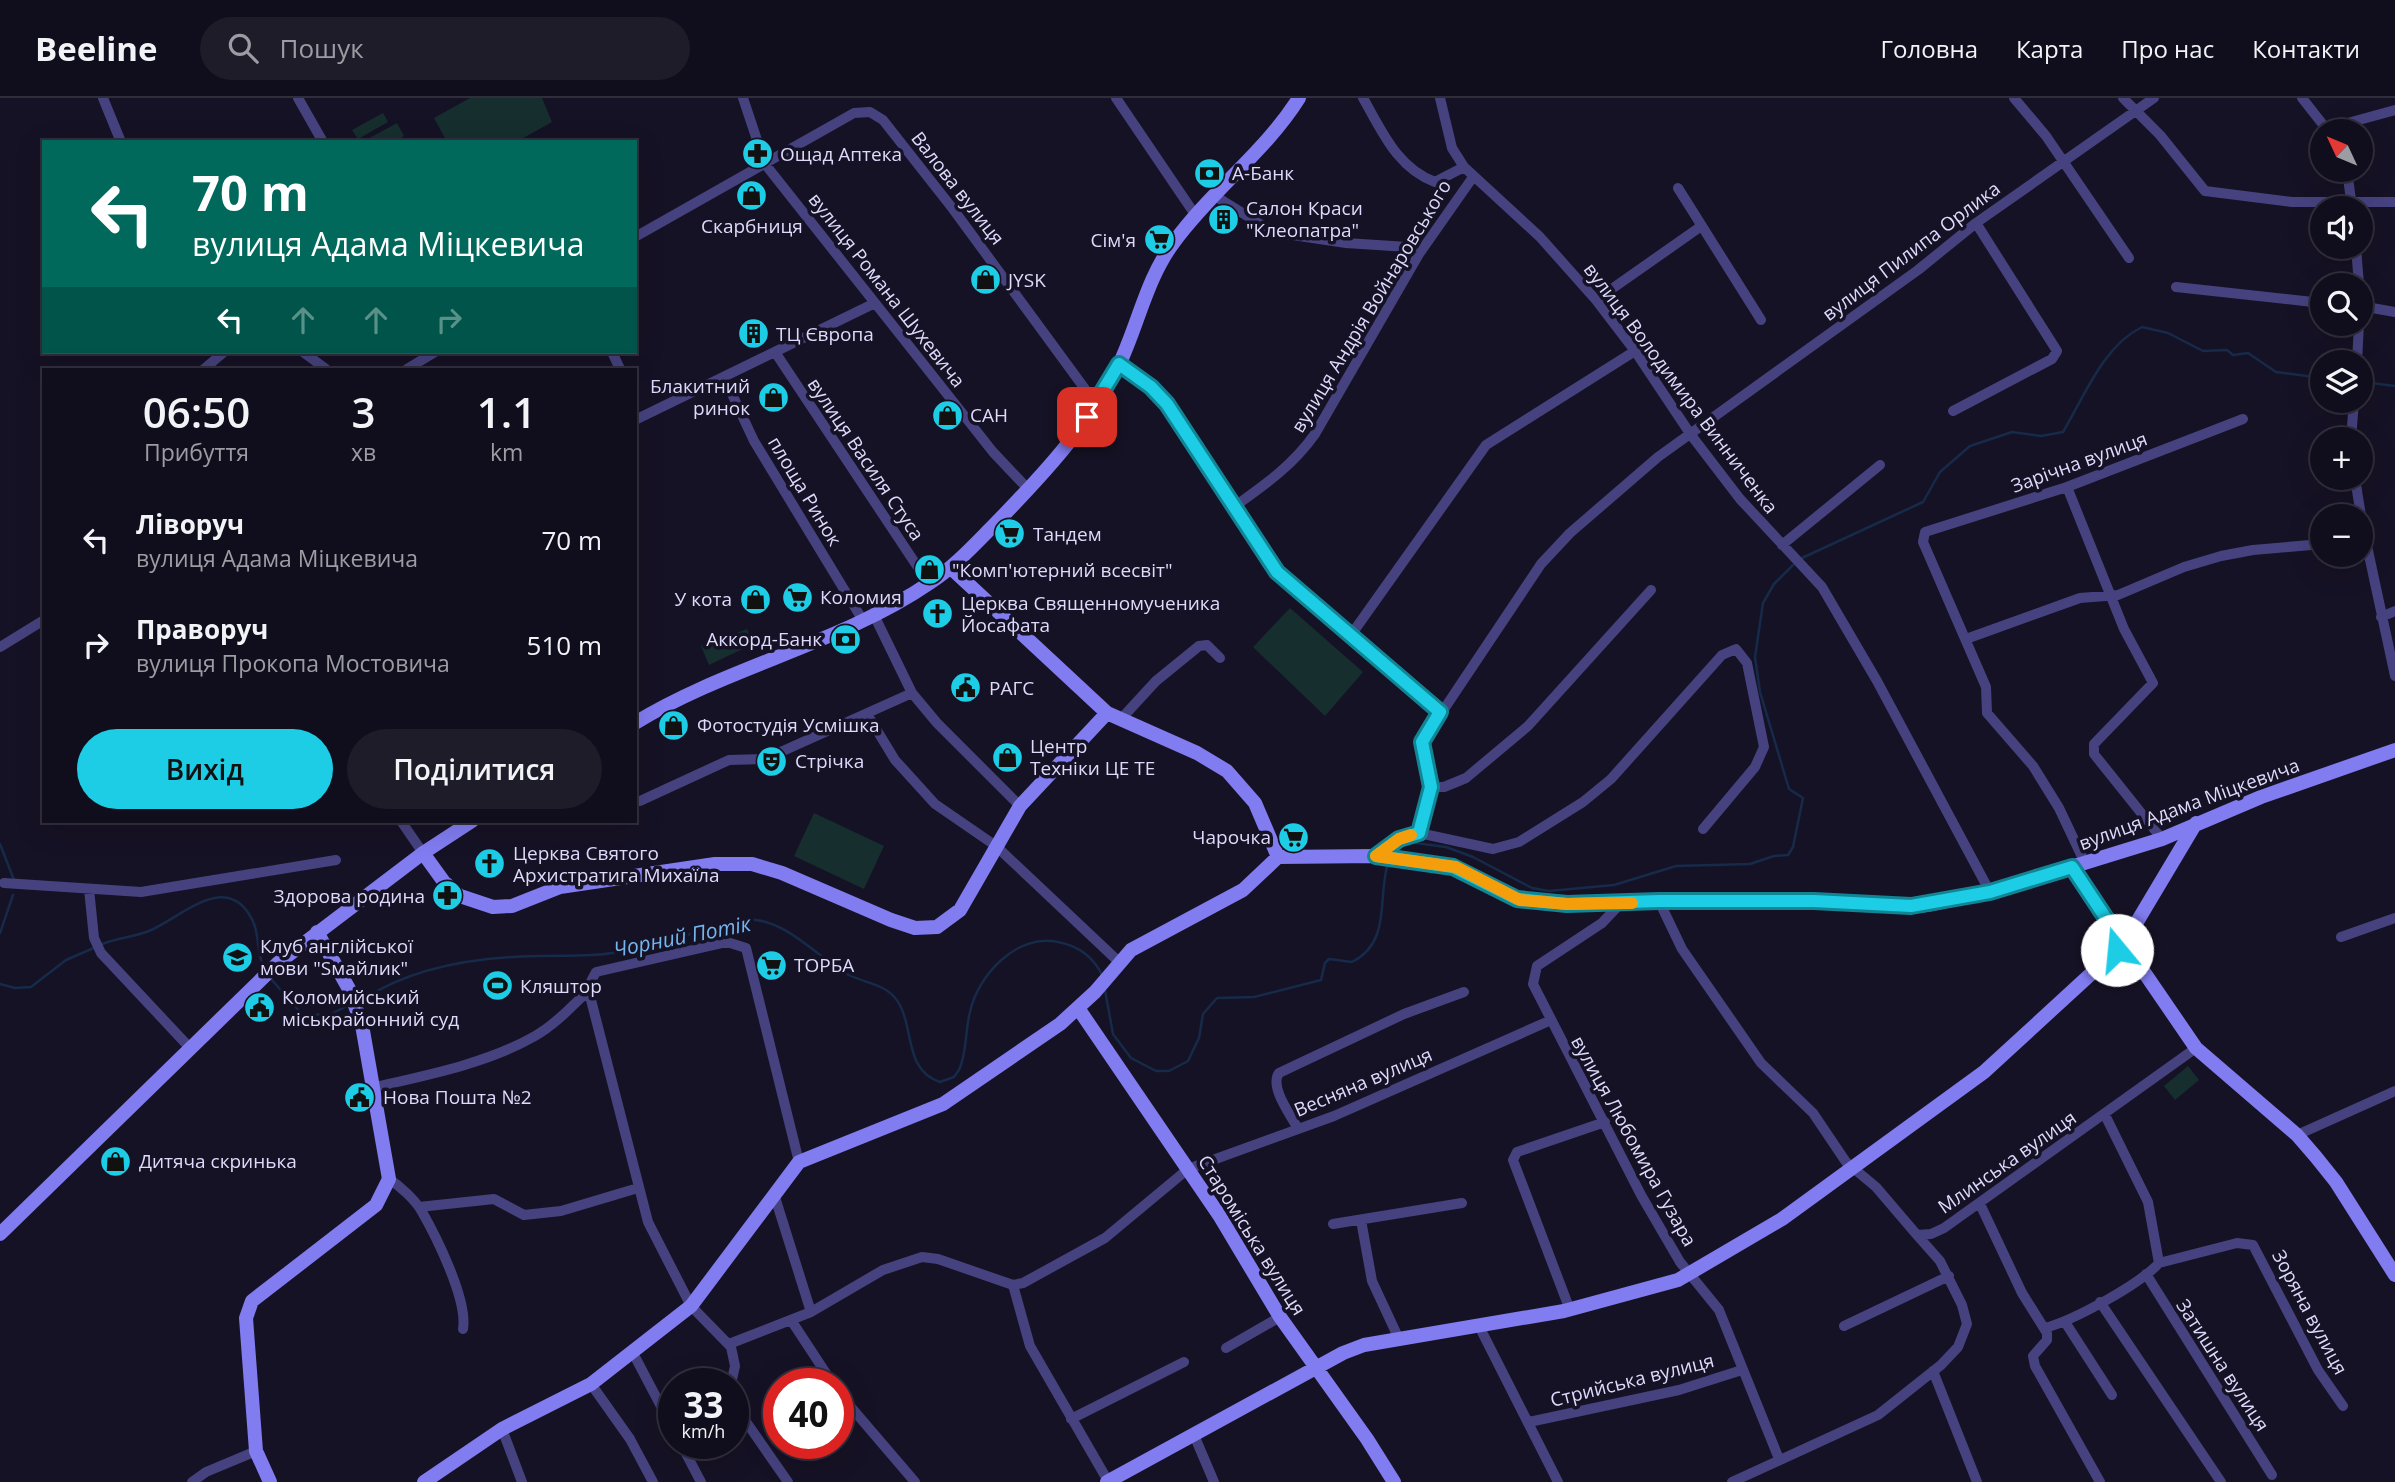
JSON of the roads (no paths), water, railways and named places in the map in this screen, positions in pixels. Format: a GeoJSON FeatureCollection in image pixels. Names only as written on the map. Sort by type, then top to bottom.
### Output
{"type":"FeatureCollection","features":[{"type":"Feature","properties":{"kind":"street"},"geometry":{"type":"LineString","coordinates":[[103,98],[120,140]]}},
{"type":"Feature","properties":{"kind":"street"},"geometry":{"type":"LineString","coordinates":[[298,98],[322,140]]}},
{"type":"Feature","properties":{"kind":"street","name":"вулиця Романа Шухевича"},"geometry":{"type":"LineString","coordinates":[[743,98],[765,163],[993,452],[1028,489]]}},
{"type":"Feature","properties":{"kind":"street"},"geometry":{"type":"LineString","coordinates":[[1116,98],[1196,216]]}},
{"type":"Feature","properties":{"kind":"street"},"geometry":{"type":"LineString","coordinates":[[639,721],[671,702],[868,616],[929,584],[951,568],[1028,489],[1096,404],[1119,364],[1157,269],[1173,243],[1266,143],[1299,98]]}},
{"type":"Feature","properties":{"kind":"street"},"geometry":{"type":"LineString","coordinates":[[1363,98],[1395,152],[1416,175],[1435,182],[1464,167]]}},
{"type":"Feature","properties":{"kind":"street","name":"вулиця Володимира Винниченка"},"geometry":{"type":"LineString","coordinates":[[1440,98],[1452,148],[1464,167],[1540,237],[1596,300],[1635,351],[1690,435],[1740,499],[1822,587],[1877,681],[1990,892]]}},
{"type":"Feature","properties":{"kind":"street"},"geometry":{"type":"LineString","coordinates":[[2014,98],[2063,162],[2129,258]]}},
{"type":"Feature","properties":{"kind":"street"},"geometry":{"type":"LineString","coordinates":[[2123,98],[2204,191],[2310,203]]}},
{"type":"Feature","properties":{"kind":"street","name":"вулиця Пилипа Орлика"},"geometry":{"type":"LineString","coordinates":[[1431,787],[1422,742],[1548,555],[1652,463],[1976,223],[2154,98]]}},
{"type":"Feature","properties":{"kind":"street"},"geometry":{"type":"LineString","coordinates":[[2302,98],[2318,119]]}},
{"type":"Feature","properties":{"kind":"street"},"geometry":{"type":"LineString","coordinates":[[2364,119],[2395,110]]}},
{"type":"Feature","properties":{"kind":"street","name":"Валова вулиця"},"geometry":{"type":"LineString","coordinates":[[637,235],[854,113],[870,112],[883,120],[953,209],[1096,404]]}},
{"type":"Feature","properties":{"kind":"street","name":"вулиця Андрія Войнаровського"},"geometry":{"type":"LineString","coordinates":[[1235,506],[1277,477],[1298,458],[1315,434],[1423,248],[1473,177]]}},
{"type":"Feature","properties":{"kind":"street"},"geometry":{"type":"LineString","coordinates":[[1678,188],[1700,227],[1761,320]]}},
{"type":"Feature","properties":{"kind":"street"},"geometry":{"type":"LineString","coordinates":[[1215,196],[1273,232],[1346,243],[1423,248]]}},
{"type":"Feature","properties":{"kind":"street"},"geometry":{"type":"LineString","coordinates":[[2373,204],[2395,202]]}},
{"type":"Feature","properties":{"kind":"street"},"geometry":{"type":"LineString","coordinates":[[1953,411],[2055,356],[2053,341],[1976,223]]}},
{"type":"Feature","properties":{"kind":"street"},"geometry":{"type":"LineString","coordinates":[[1596,300],[1700,227]]}},
{"type":"Feature","properties":{"kind":"street"},"geometry":{"type":"LineString","coordinates":[[2176,287],[2310,302]]}},
{"type":"Feature","properties":{"kind":"street"},"geometry":{"type":"LineString","coordinates":[[637,419],[875,303]]}},
{"type":"Feature","properties":{"kind":"street"},"geometry":{"type":"LineString","coordinates":[[2373,308],[2394,311]]}},
{"type":"Feature","properties":{"kind":"street"},"geometry":{"type":"LineString","coordinates":[[1351,635],[1486,445],[1635,351]]}},
{"type":"Feature","properties":{"kind":"street","name":"вулиця Василя Стуса"},"geometry":{"type":"LineString","coordinates":[[775,352],[929,584]]}},
{"type":"Feature","properties":{"kind":"street"},"geometry":{"type":"LineString","coordinates":[[205,368],[222,354]]}},
{"type":"Feature","properties":{"kind":"street"},"geometry":{"type":"LineString","coordinates":[[306,354],[325,368]]}},
{"type":"Feature","properties":{"kind":"street"},"geometry":{"type":"LineString","coordinates":[[409,368],[432,354]]}},
{"type":"Feature","properties":{"kind":"street"},"geometry":{"type":"LineString","coordinates":[[1119,364],[1151,387],[1167,404],[1277,572],[1440,712]]}},
{"type":"Feature","properties":{"kind":"street","name":"площа Ринок"},"geometry":{"type":"LineString","coordinates":[[724,377],[754,441],[868,616],[912,693],[937,723],[1020,806]]}},
{"type":"Feature","properties":{"kind":"street","name":"Зарічна вулиця"},"geometry":{"type":"LineString","coordinates":[[1966,639],[1923,542],[1926,532],[2067,487],[2243,419]]}},
{"type":"Feature","properties":{"kind":"street"},"geometry":{"type":"LineString","coordinates":[[1782,545],[1880,465]]}},
{"type":"Feature","properties":{"kind":"street"},"geometry":{"type":"LineString","coordinates":[[2067,487],[2134,652],[2153,683],[2094,744],[2094,754],[2162,839]]}},
{"type":"Feature","properties":{"kind":"street"},"geometry":{"type":"LineString","coordinates":[[2310,545],[2221,556],[2183,567],[2112,596],[2080,598],[1966,639],[1989,696],[1987,713],[2033,766],[2059,808],[2078,865],[2123,944],[2196,1048],[2297,1135],[2336,1182],[2395,1275]]}},
{"type":"Feature","properties":{"kind":"street"},"geometry":{"type":"LineString","coordinates":[[2369,567],[2395,676]]}},
{"type":"Feature","properties":{"kind":"street"},"geometry":{"type":"LineString","coordinates":[[424,1482],[502,1429],[591,1384],[691,1306],[799,1162],[943,1104],[1078,1008],[1131,950],[1242,890],[1278,857],[1255,803],[1227,771],[1197,753],[1114,716],[951,568]]}},
{"type":"Feature","properties":{"kind":"street"},"geometry":{"type":"LineString","coordinates":[[1419,833],[1431,787],[1444,787],[1461,781],[1520,734],[1651,590]]}},
{"type":"Feature","properties":{"kind":"street"},"geometry":{"type":"LineString","coordinates":[[2381,617],[2395,611]]}},
{"type":"Feature","properties":{"kind":"street"},"geometry":{"type":"LineString","coordinates":[[0,647],[42,621]]}},
{"type":"Feature","properties":{"kind":"street"},"geometry":{"type":"LineString","coordinates":[[402,823],[444,882],[460,897],[482,905],[512,906],[560,887],[715,864],[752,864],[782,873],[891,920],[915,928],[937,928],[960,911],[1020,806],[1114,716],[1199,646],[1207,645],[1220,657]]}},
{"type":"Feature","properties":{"kind":"street"},"geometry":{"type":"LineString","coordinates":[[1376,856],[1399,839],[1419,833],[1493,849],[1519,842],[1583,802],[1611,779],[1722,655],[1736,649],[1747,663],[1764,747],[1755,767],[1703,829]]}},
{"type":"Feature","properties":{"kind":"street"},"geometry":{"type":"LineString","coordinates":[[640,801],[729,760],[765,759],[912,693]]}},
{"type":"Feature","properties":{"kind":"street"},"geometry":{"type":"LineString","coordinates":[[867,714],[895,760],[935,804],[996,846],[1119,962]]}},
{"type":"Feature","properties":{"kind":"street","name":"вулиця Адама Міцкевича"},"geometry":{"type":"LineString","coordinates":[[1278,857],[1376,856],[1456,867],[1520,900],[1620,904],[1659,901],[1823,901],[1911,906],[1990,892],[2162,839],[2196,823],[2395,750]]}},
{"type":"Feature","properties":{"kind":"street"},"geometry":{"type":"LineString","coordinates":[[0,1234],[278,963],[423,853],[469,823]]}},
{"type":"Feature","properties":{"kind":"street"},"geometry":{"type":"LineString","coordinates":[[729,1344],[811,1312],[883,1270],[922,1258],[948,1262],[1013,1285],[1030,1346],[1071,1419],[1114,1480],[1351,1350],[1399,1339],[1480,1328],[1570,1310],[1690,1275],[1782,1219],[1855,1169],[1984,1072],[2123,944],[2196,823]]}},
{"type":"Feature","properties":{"kind":"street"},"geometry":{"type":"LineString","coordinates":[[7,883],[89,889],[162,890],[214,878],[336,860]]}},
{"type":"Feature","properties":{"kind":"street"},"geometry":{"type":"LineString","coordinates":[[89,889],[94,938],[101,953],[190,1048]]}},
{"type":"Feature","properties":{"kind":"street"},"geometry":{"type":"LineString","coordinates":[[1659,901],[1682,949],[1761,1063],[1813,1114],[1846,1162],[1875,1187],[1917,1235],[1949,1276],[1965,1313],[1965,1332],[1955,1351],[1878,1415],[1732,1482]]}},
{"type":"Feature","properties":{"kind":"street","name":"вулиця Любомира Гузара"},"geometry":{"type":"LineString","coordinates":[[1620,904],[1602,923],[1536,968],[1533,984],[1549,1021],[1605,1122],[1641,1195],[1690,1275],[1715,1303],[1779,1459]]}},
{"type":"Feature","properties":{"kind":"street"},"geometry":{"type":"LineString","coordinates":[[2341,937],[2395,918]]}},
{"type":"Feature","properties":{"kind":"street"},"geometry":{"type":"LineString","coordinates":[[270,1482],[256,1451],[246,1318],[252,1301],[376,1205],[389,1179],[375,1087],[358,1012],[317,932]]}},
{"type":"Feature","properties":{"kind":"street"},"geometry":{"type":"LineString","coordinates":[[375,1087],[425,1076],[509,1048],[551,1026],[589,990],[596,972],[727,942],[746,948],[799,1162]]}},
{"type":"Feature","properties":{"kind":"street"},"geometry":{"type":"LineString","coordinates":[[589,990],[648,1222],[691,1306],[729,1344],[735,1368]]}},
{"type":"Feature","properties":{"kind":"street"},"geometry":{"type":"LineString","coordinates":[[1298,1129],[1278,1089],[1276,1081],[1279,1073],[1404,1014],[1464,992]]}},
{"type":"Feature","properties":{"kind":"street","name":"Староміська вулиця"},"geometry":{"type":"LineString","coordinates":[[1078,1008],[1188,1169],[1280,1317],[1361,1430],[1394,1482]]}},
{"type":"Feature","properties":{"kind":"street","name":"Весняна вулиця"},"geometry":{"type":"LineString","coordinates":[[1013,1285],[1033,1278],[1105,1238],[1188,1169],[1298,1129],[1549,1021]]}},
{"type":"Feature","properties":{"kind":"street","name":"Млинська вулиця"},"geometry":{"type":"LineString","coordinates":[[1917,1235],[1940,1232],[2196,1048]]}},
{"type":"Feature","properties":{"kind":"street"},"geometry":{"type":"LineString","coordinates":[[2297,1135],[2395,1091]]}},
{"type":"Feature","properties":{"kind":"street"},"geometry":{"type":"LineString","coordinates":[[2045,1328],[2065,1322],[2146,1274],[2159,1263],[2148,1202],[2105,1115]]}},
{"type":"Feature","properties":{"kind":"street"},"geometry":{"type":"LineString","coordinates":[[1570,1310],[1513,1160],[1517,1152],[1605,1122]]}},
{"type":"Feature","properties":{"kind":"street"},"geometry":{"type":"LineString","coordinates":[[389,1179],[419,1207],[458,1296],[463,1313],[463,1329]]}},
{"type":"Feature","properties":{"kind":"street"},"geometry":{"type":"LineString","coordinates":[[419,1207],[494,1199],[524,1215],[561,1211],[638,1188]]}},
{"type":"Feature","properties":{"kind":"street"},"geometry":{"type":"LineString","coordinates":[[774,1194],[811,1312]]}},
{"type":"Feature","properties":{"kind":"street"},"geometry":{"type":"LineString","coordinates":[[1333,1224],[1462,1203]]}},
{"type":"Feature","properties":{"kind":"street"},"geometry":{"type":"LineString","coordinates":[[1980,1203],[2022,1293],[2045,1328],[2047,1340],[2033,1356],[2035,1366],[2100,1482]]}},
{"type":"Feature","properties":{"kind":"street"},"geometry":{"type":"LineString","coordinates":[[1361,1220],[1373,1284],[1399,1339]]}},
{"type":"Feature","properties":{"kind":"street","name":"Зоряна вулиця"},"geometry":{"type":"LineString","coordinates":[[2159,1263],[2237,1243],[2253,1245],[2318,1370],[2343,1406]]}},
{"type":"Feature","properties":{"kind":"street","name":"Затишна вулиця"},"geometry":{"type":"LineString","coordinates":[[2146,1274],[2272,1475]]}},
{"type":"Feature","properties":{"kind":"street"},"geometry":{"type":"LineString","coordinates":[[1844,1326],[1949,1276]]}},
{"type":"Feature","properties":{"kind":"street"},"geometry":{"type":"LineString","coordinates":[[2100,1302],[2221,1482]]}},
{"type":"Feature","properties":{"kind":"street"},"geometry":{"type":"LineString","coordinates":[[1226,1348],[1280,1317]]}},
{"type":"Feature","properties":{"kind":"street"},"geometry":{"type":"LineString","coordinates":[[791,1320],[822,1368]]}},
{"type":"Feature","properties":{"kind":"street"},"geometry":{"type":"LineString","coordinates":[[2065,1322],[2112,1395]]}},
{"type":"Feature","properties":{"kind":"street"},"geometry":{"type":"LineString","coordinates":[[1480,1328],[1558,1482]]}},
{"type":"Feature","properties":{"kind":"street"},"geometry":{"type":"LineString","coordinates":[[633,1353],[658,1401]]}},
{"type":"Feature","properties":{"kind":"street"},"geometry":{"type":"LineString","coordinates":[[1071,1419],[1184,1362]]}},
{"type":"Feature","properties":{"kind":"street","name":"Стрийська вулиця"},"geometry":{"type":"LineString","coordinates":[[1529,1422],[1679,1390],[1742,1370]]}},
{"type":"Feature","properties":{"kind":"street"},"geometry":{"type":"LineString","coordinates":[[1933,1371],[1977,1482]]}},
{"type":"Feature","properties":{"kind":"street"},"geometry":{"type":"LineString","coordinates":[[591,1384],[630,1439],[653,1482]]}},
{"type":"Feature","properties":{"kind":"street"},"geometry":{"type":"LineString","coordinates":[[854,1411],[915,1482]]}},
{"type":"Feature","properties":{"kind":"street"},"geometry":{"type":"LineString","coordinates":[[749,1426],[788,1482]]}},
{"type":"Feature","properties":{"kind":"street"},"geometry":{"type":"LineString","coordinates":[[502,1429],[522,1482]]}},
{"type":"Feature","properties":{"kind":"street"},"geometry":{"type":"LineString","coordinates":[[1194,1435],[1214,1482]]}},
{"type":"Feature","properties":{"kind":"street"},"geometry":{"type":"LineString","coordinates":[[192,1482],[206,1472],[256,1451]]}},
{"type":"Feature","properties":{"kind":"street"},"geometry":{"type":"LineString","coordinates":[[689,1459],[701,1482]]}},
{"type":"Feature","properties":{"kind":"street"},"geometry":{"type":"LineString","coordinates":[[1760,1471],[1765,1482]]}},
{"type":"Feature","properties":{"kind":"waterway","name":"Чорний Потік"},"geometry":{"type":"LineString","coordinates":[[1802,558],[1923,502],[1940,472],[1970,446],[2012,432],[2041,436],[2063,432],[2105,359],[2116,346],[2142,327],[2168,333],[2203,351],[2227,350],[2233,355],[2248,353],[2276,372],[2310,376]]}},
{"type":"Feature","properties":{"kind":"waterway","name":"Чорний Потік"},"geometry":{"type":"LineString","coordinates":[[2373,383],[2395,386]]}},
{"type":"Feature","properties":{"kind":"waterway","name":"Чорний Потік"},"geometry":{"type":"LineString","coordinates":[[1395,852],[1408,842],[1446,847],[1473,857],[1532,888],[1549,891],[1614,885],[1676,866],[1750,864],[1774,856],[1788,855],[1793,847],[1803,798],[1789,789],[1760,692],[1755,657],[1763,603],[1774,584],[1793,565]]}},
{"type":"Feature","properties":{"kind":"waterway","name":"Чорний Потік"},"geometry":{"type":"LineString","coordinates":[[0,844],[14,880]]}},
{"type":"Feature","properties":{"kind":"waterway","name":"Чорний Потік"},"geometry":{"type":"LineString","coordinates":[[1105,990],[1113,1034],[1131,1058],[1156,1071],[1169,1071],[1188,1061],[1199,1038],[1203,1014],[1217,998],[1254,997],[1321,980],[1325,963],[1329,959],[1352,962],[1365,953],[1378,931],[1388,863]]}},
{"type":"Feature","properties":{"kind":"waterway","name":"Чорний Потік"},"geometry":{"type":"LineString","coordinates":[[0,933],[13,895]]}},
{"type":"Feature","properties":{"kind":"waterway","name":"Чорний Потік"},"geometry":{"type":"LineString","coordinates":[[102,944],[149,931],[213,898],[226,898],[238,902],[253,921],[265,970]]}},
{"type":"Feature","properties":{"kind":"waterway","name":"Чорний Потік"},"geometry":{"type":"LineString","coordinates":[[364,999],[404,978],[470,961],[612,953],[729,922],[756,920],[781,928],[847,974],[886,990],[896,999],[903,1011],[918,1065],[927,1075],[940,1082],[954,1077],[959,1070],[970,1012],[981,984],[1014,950],[1043,941],[1066,944],[1090,958],[1103,977]]}},
{"type":"Feature","properties":{"kind":"waterway","name":"Чорний Потік"},"geometry":{"type":"LineString","coordinates":[[0,984],[15,988],[31,987],[66,960],[96,947]]}},
{"type":"Feature","properties":{"kind":"waterway","name":"Чорний Потік"},"geometry":{"type":"LineString","coordinates":[[271,979],[302,1014],[329,1015],[347,1006]]}},
{"type":"Feature","properties":{"kind":"place","name":"Ощад Аптека"},"geometry":{"type":"Point","coordinates":[757,154]}},
{"type":"Feature","properties":{"kind":"place","name":"А-Банк"},"geometry":{"type":"Point","coordinates":[1209,173]}},
{"type":"Feature","properties":{"kind":"place","name":"Скарбниця"},"geometry":{"type":"Point","coordinates":[752,195]}},
{"type":"Feature","properties":{"kind":"place","name":"Салон Краси \"Клеопатра\""},"geometry":{"type":"Point","coordinates":[1223,219]}},
{"type":"Feature","properties":{"kind":"place","name":"Сім'я"},"geometry":{"type":"Point","coordinates":[1159,240]}},
{"type":"Feature","properties":{"kind":"place","name":"JYSK"},"geometry":{"type":"Point","coordinates":[985,280]}},
{"type":"Feature","properties":{"kind":"place","name":"ТЦ Європа"},"geometry":{"type":"Point","coordinates":[753,334]}},
{"type":"Feature","properties":{"kind":"place","name":"Блакитний ринок"},"geometry":{"type":"Point","coordinates":[773,397]}},
{"type":"Feature","properties":{"kind":"place","name":"САН"},"geometry":{"type":"Point","coordinates":[947,415]}},
{"type":"Feature","properties":{"kind":"place","name":"Тандем"},"geometry":{"type":"Point","coordinates":[1010,534]}},
{"type":"Feature","properties":{"kind":"place","name":"\"Комп'ютерний всесвіт\""},"geometry":{"type":"Point","coordinates":[929,570]}},
{"type":"Feature","properties":{"kind":"place","name":"Коломия"},"geometry":{"type":"Point","coordinates":[797,597]}},
{"type":"Feature","properties":{"kind":"place","name":"У кота"},"geometry":{"type":"Point","coordinates":[755,599]}},
{"type":"Feature","properties":{"kind":"place","name":"Церква Священномученика Йосафата"},"geometry":{"type":"Point","coordinates":[938,614]}},
{"type":"Feature","properties":{"kind":"place","name":"Аккорд-Банк"},"geometry":{"type":"Point","coordinates":[845,639]}},
{"type":"Feature","properties":{"kind":"place","name":"РАГС"},"geometry":{"type":"Point","coordinates":[966,688]}},
{"type":"Feature","properties":{"kind":"place","name":"Фотостудія Усмішка"},"geometry":{"type":"Point","coordinates":[674,725]}},
{"type":"Feature","properties":{"kind":"place","name":"Центр Техніки ЦЕ ТЕ"},"geometry":{"type":"Point","coordinates":[1007,757]}},
{"type":"Feature","properties":{"kind":"place","name":"Стрічка"},"geometry":{"type":"Point","coordinates":[772,761]}},
{"type":"Feature","properties":{"kind":"place","name":"Чарочка"},"geometry":{"type":"Point","coordinates":[1294,837]}},
{"type":"Feature","properties":{"kind":"place","name":"Церква Святого Архистратига Михаїла"},"geometry":{"type":"Point","coordinates":[490,864]}},
{"type":"Feature","properties":{"kind":"place","name":"Здорова родина"},"geometry":{"type":"Point","coordinates":[448,896]}},
{"type":"Feature","properties":{"kind":"place","name":"Клуб англійської мови \"Sмайлик\""},"geometry":{"type":"Point","coordinates":[237,957]}},
{"type":"Feature","properties":{"kind":"place","name":"ТОРБА"},"geometry":{"type":"Point","coordinates":[771,965]}},
{"type":"Feature","properties":{"kind":"place","name":"Кляштор"},"geometry":{"type":"Point","coordinates":[497,986]}},
{"type":"Feature","properties":{"kind":"place","name":"Коломийський міськрайонний суд"},"geometry":{"type":"Point","coordinates":[259,1008]}},
{"type":"Feature","properties":{"kind":"place","name":"Нова Пошта №2"},"geometry":{"type":"Point","coordinates":[360,1097]}},
{"type":"Feature","properties":{"kind":"place","name":"Дитяча скринька"},"geometry":{"type":"Point","coordinates":[116,1161]}}]}
